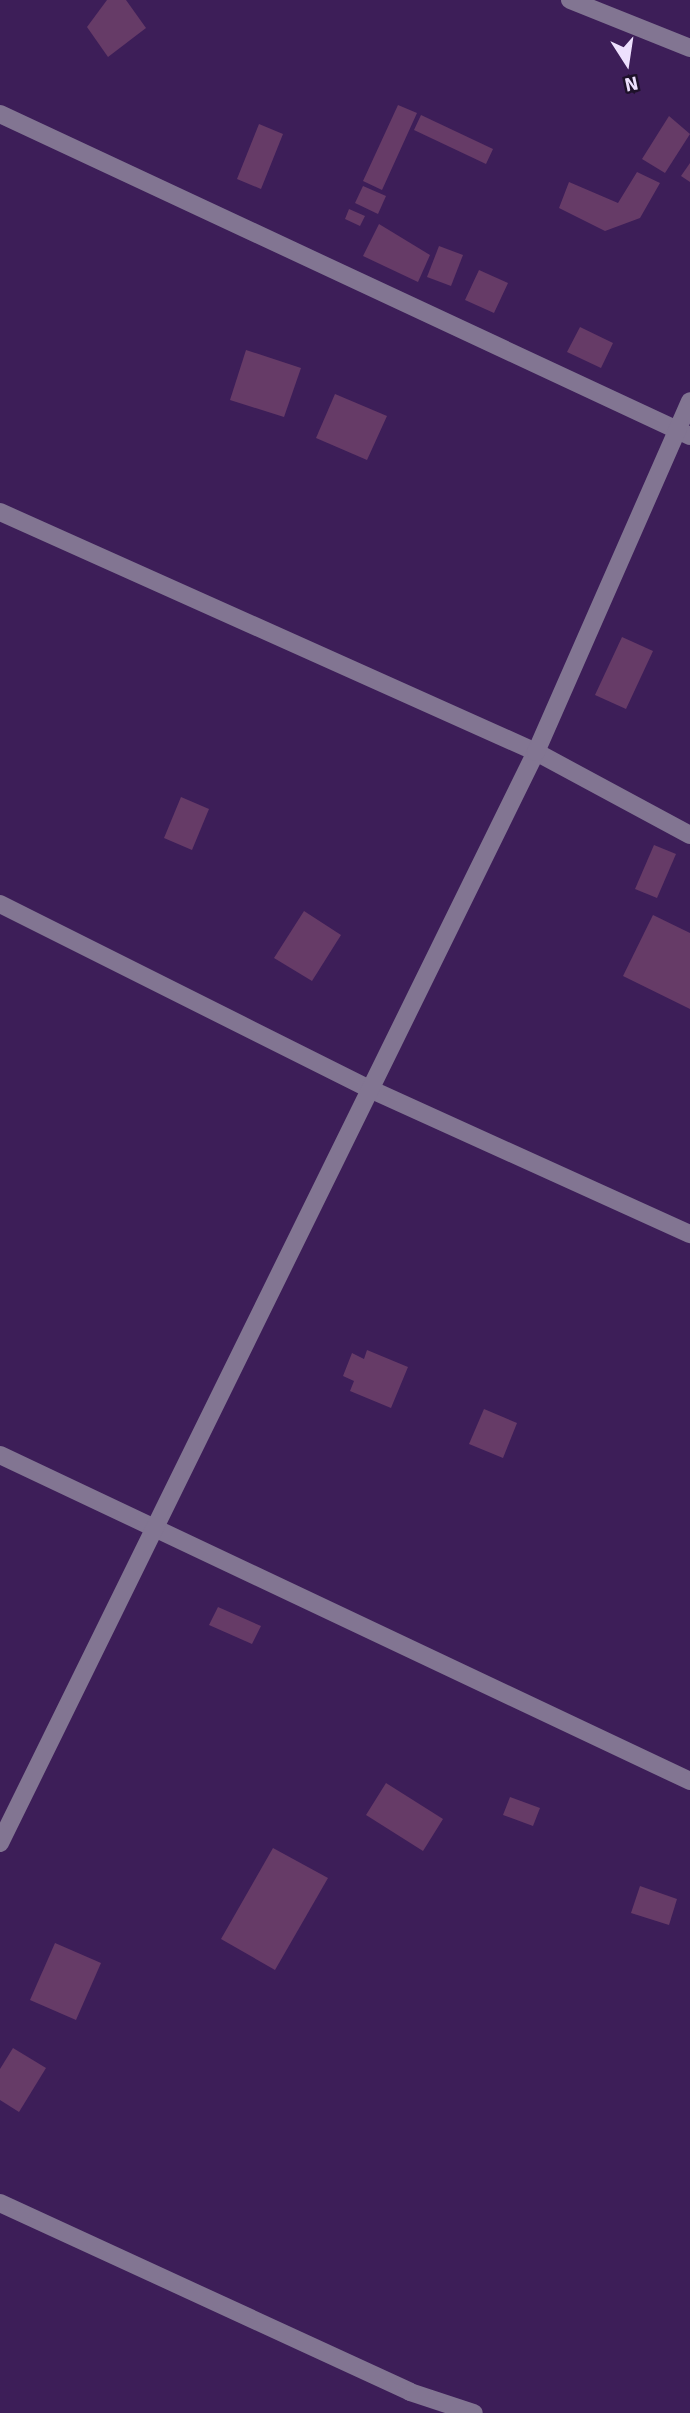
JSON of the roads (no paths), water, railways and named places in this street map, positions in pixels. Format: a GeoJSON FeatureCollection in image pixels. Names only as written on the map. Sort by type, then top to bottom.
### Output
{"type":"FeatureCollection","features":[{"type":"Feature","properties":{"kind":"street"},"geometry":{"type":"LineString","coordinates":[[570,0],[690,48]]}},
{"type":"Feature","properties":{"kind":"street"},"geometry":{"type":"LineString","coordinates":[[0,114],[683,433]]}},
{"type":"Feature","properties":{"kind":"street"},"geometry":{"type":"LineString","coordinates":[[0,1843],[157,1531],[536,752],[683,433],[690,401]]}},
{"type":"Feature","properties":{"kind":"street"},"geometry":{"type":"LineString","coordinates":[[0,512],[536,752],[690,835]]}},
{"type":"Feature","properties":{"kind":"street"},"geometry":{"type":"LineString","coordinates":[[0,904],[372,1090],[690,1234]]}},
{"type":"Feature","properties":{"kind":"street"},"geometry":{"type":"LineString","coordinates":[[0,1455],[690,1781]]}},
{"type":"Feature","properties":{"kind":"street"},"geometry":{"type":"LineString","coordinates":[[0,2203],[410,2392],[474,2413]]}}]}
